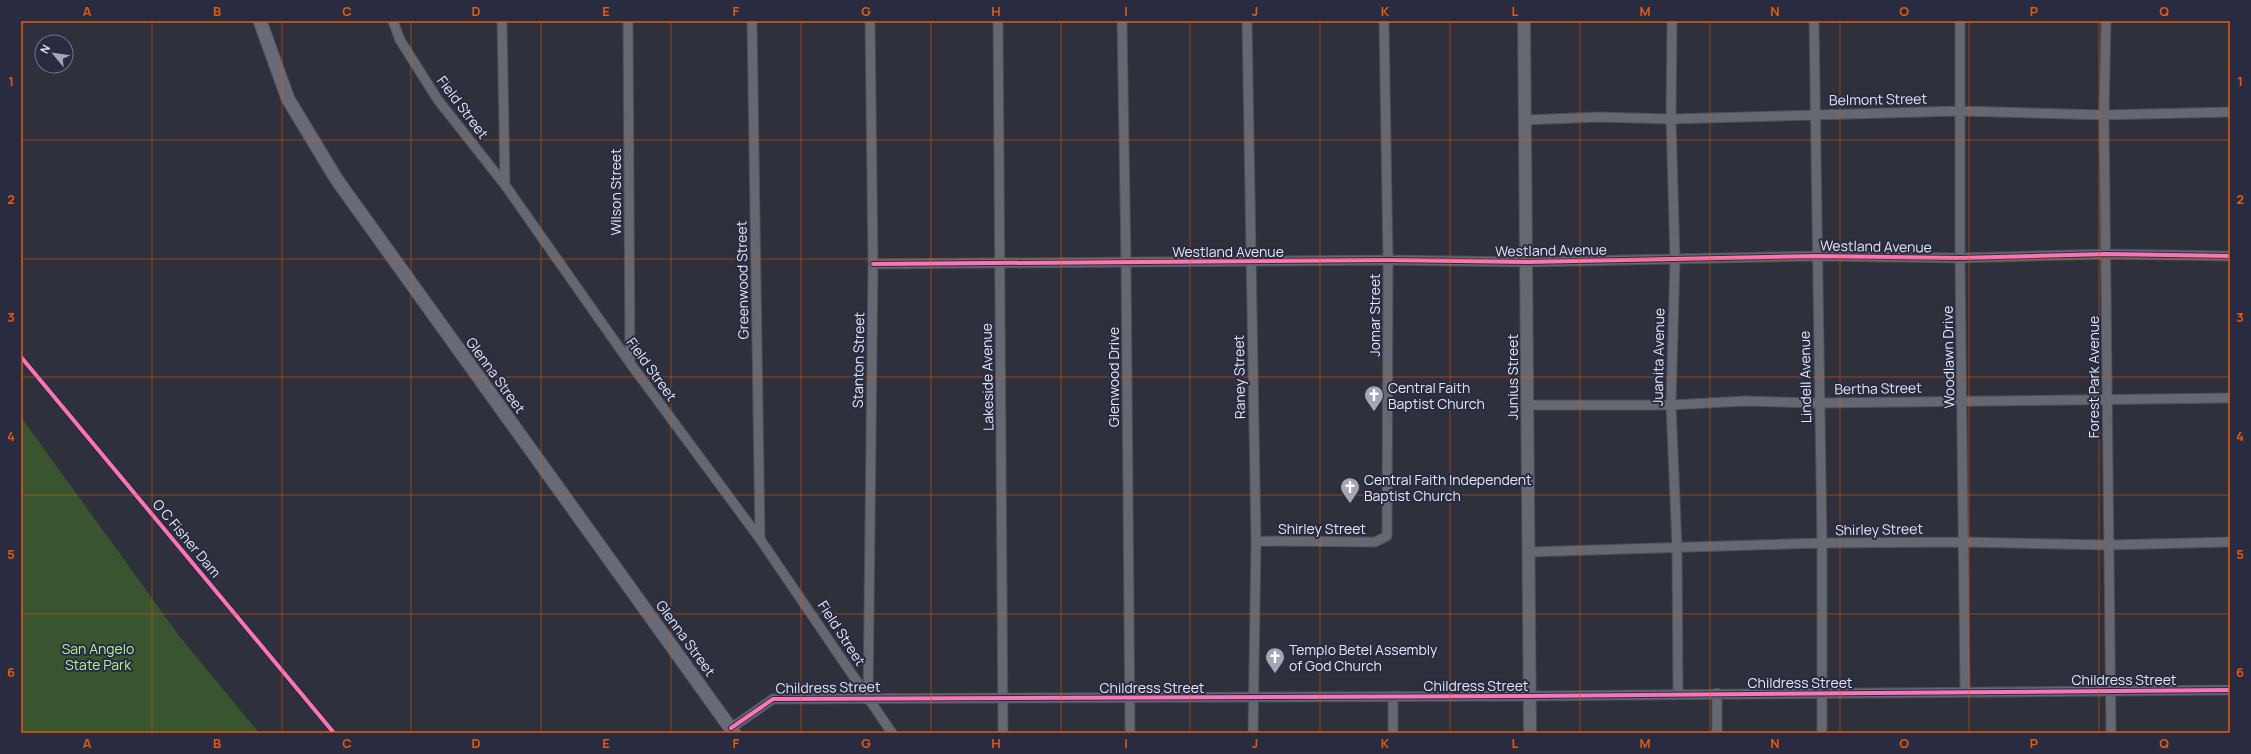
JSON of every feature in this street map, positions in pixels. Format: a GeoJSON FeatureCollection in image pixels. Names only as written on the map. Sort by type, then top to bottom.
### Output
{"type":"FeatureCollection","features":[{"type":"Feature","properties":{"kind":"main road","name":"Glenna Street"},"geometry":{"type":"LineString","coordinates":[[260,21],[288,99],[336,180],[732,730]]}},
{"type":"Feature","properties":{"kind":"street","name":"Field Street"},"geometry":{"type":"LineString","coordinates":[[393,21],[400,40],[438,100],[505,185],[630,363],[760,539],[814,615],[868,700],[892,733]]}},
{"type":"Feature","properties":{"kind":"street"},"geometry":{"type":"LineString","coordinates":[[502,21],[505,185]]}},
{"type":"Feature","properties":{"kind":"street","name":"Wilson Street"},"geometry":{"type":"LineString","coordinates":[[628,21],[630,363]]}},
{"type":"Feature","properties":{"kind":"street","name":"Greenwood Street"},"geometry":{"type":"LineString","coordinates":[[752,21],[760,539]]}},
{"type":"Feature","properties":{"kind":"street","name":"Stanton Street"},"geometry":{"type":"LineString","coordinates":[[868,700],[873,264],[870,21]]}},
{"type":"Feature","properties":{"kind":"street","name":"Lakeside Avenue"},"geometry":{"type":"LineString","coordinates":[[998,21],[1004,699],[1003,733]]}},
{"type":"Feature","properties":{"kind":"street","name":"Glenwood Drive"},"geometry":{"type":"LineString","coordinates":[[1122,21],[1126,262],[1130,733]]}},
{"type":"Feature","properties":{"kind":"street","name":"Raney Street"},"geometry":{"type":"LineString","coordinates":[[1247,21],[1256,541],[1252,697],[1253,733]]}},
{"type":"Feature","properties":{"kind":"street","name":"Jomar Street"},"geometry":{"type":"LineString","coordinates":[[1384,21],[1388,260],[1387,536]]}},
{"type":"Feature","properties":{"kind":"street","name":"Junius Street"},"geometry":{"type":"LineString","coordinates":[[1524,21],[1528,262],[1526,405],[1529,552],[1530,733]]}},
{"type":"Feature","properties":{"kind":"street","name":"Juanita Avenue"},"geometry":{"type":"LineString","coordinates":[[1672,21],[1671,119],[1675,259],[1671,405],[1677,547],[1678,694]]}},
{"type":"Feature","properties":{"kind":"street","name":"Lindell Avenue"},"geometry":{"type":"LineString","coordinates":[[1814,21],[1822,544],[1822,733]]}},
{"type":"Feature","properties":{"kind":"street","name":"Woodlawn Drive"},"geometry":{"type":"LineString","coordinates":[[1960,21],[1960,258],[1963,400],[1965,692]]}},
{"type":"Feature","properties":{"kind":"street","name":"Forest Park Avenue"},"geometry":{"type":"LineString","coordinates":[[2106,21],[2104,115],[2107,254],[2106,400],[2111,733]]}},
{"type":"Feature","properties":{"kind":"street","name":"Belmont Street"},"geometry":{"type":"LineString","coordinates":[[1526,120],[1598,117],[1671,119],[1959,111],[2104,115],[2230,112]]}},
{"type":"Feature","properties":{"kind":"street","name":"Westland Avenue"},"geometry":{"type":"LineString","coordinates":[[873,264],[1388,260],[1528,262],[1817,256],[1960,258],[2107,254],[2230,256]]}},
{"type":"Feature","properties":{"kind":"street","name":"Bertha Street"},"geometry":{"type":"LineString","coordinates":[[1526,405],[1671,405],[1745,401],[1819,403],[1963,400],[2230,398]]}},
{"type":"Feature","properties":{"kind":"street","name":"Shirley Street"},"geometry":{"type":"LineString","coordinates":[[1256,541],[1375,542],[1387,536]]}},
{"type":"Feature","properties":{"kind":"street","name":"Shirley Street"},"geometry":{"type":"LineString","coordinates":[[1529,552],[1822,544],[1964,542],[2108,545],[2230,542]]}},
{"type":"Feature","properties":{"kind":"street","name":"Childress Street"},"geometry":{"type":"LineString","coordinates":[[732,730],[773,699],[868,700],[1530,696],[2230,690]]}},
{"type":"Feature","properties":{"kind":"street"},"geometry":{"type":"LineString","coordinates":[[1717,694],[1717,733]]}},
{"type":"Feature","properties":{"kind":"street"},"geometry":{"type":"LineString","coordinates":[[1393,696],[1393,733]]}},
{"type":"Feature","properties":{"kind":"green space","name":"San Angelo State Park"},"geometry":{"type":"Polygon","coordinates":[[[21,417],[180,637],[259,733],[21,733],[21,417]]]}},
{"type":"Feature","properties":{"kind":"cycle path"},"geometry":{"type":"LineString","coordinates":[[873,264],[1388,260],[1528,262],[1817,256],[1960,258],[2107,254],[2230,256]]}},
{"type":"Feature","properties":{"kind":"cycle path","name":"O C Fisher Dam"},"geometry":{"type":"LineString","coordinates":[[21,357],[334,733]]}},
{"type":"Feature","properties":{"kind":"cycle path"},"geometry":{"type":"LineString","coordinates":[[731,728],[773,699],[1530,696],[2230,690]]}},
{"type":"Feature","properties":{"kind":"place","name":"Central Faith Baptist Church"},"geometry":{"type":"Point","coordinates":[1374,412]}},
{"type":"Feature","properties":{"kind":"place","name":"Central Faith Independent Baptist Church"},"geometry":{"type":"Point","coordinates":[1350,504]}},
{"type":"Feature","properties":{"kind":"place","name":"Templo Betel Assembly of God Church"},"geometry":{"type":"Point","coordinates":[1275,674]}}]}
